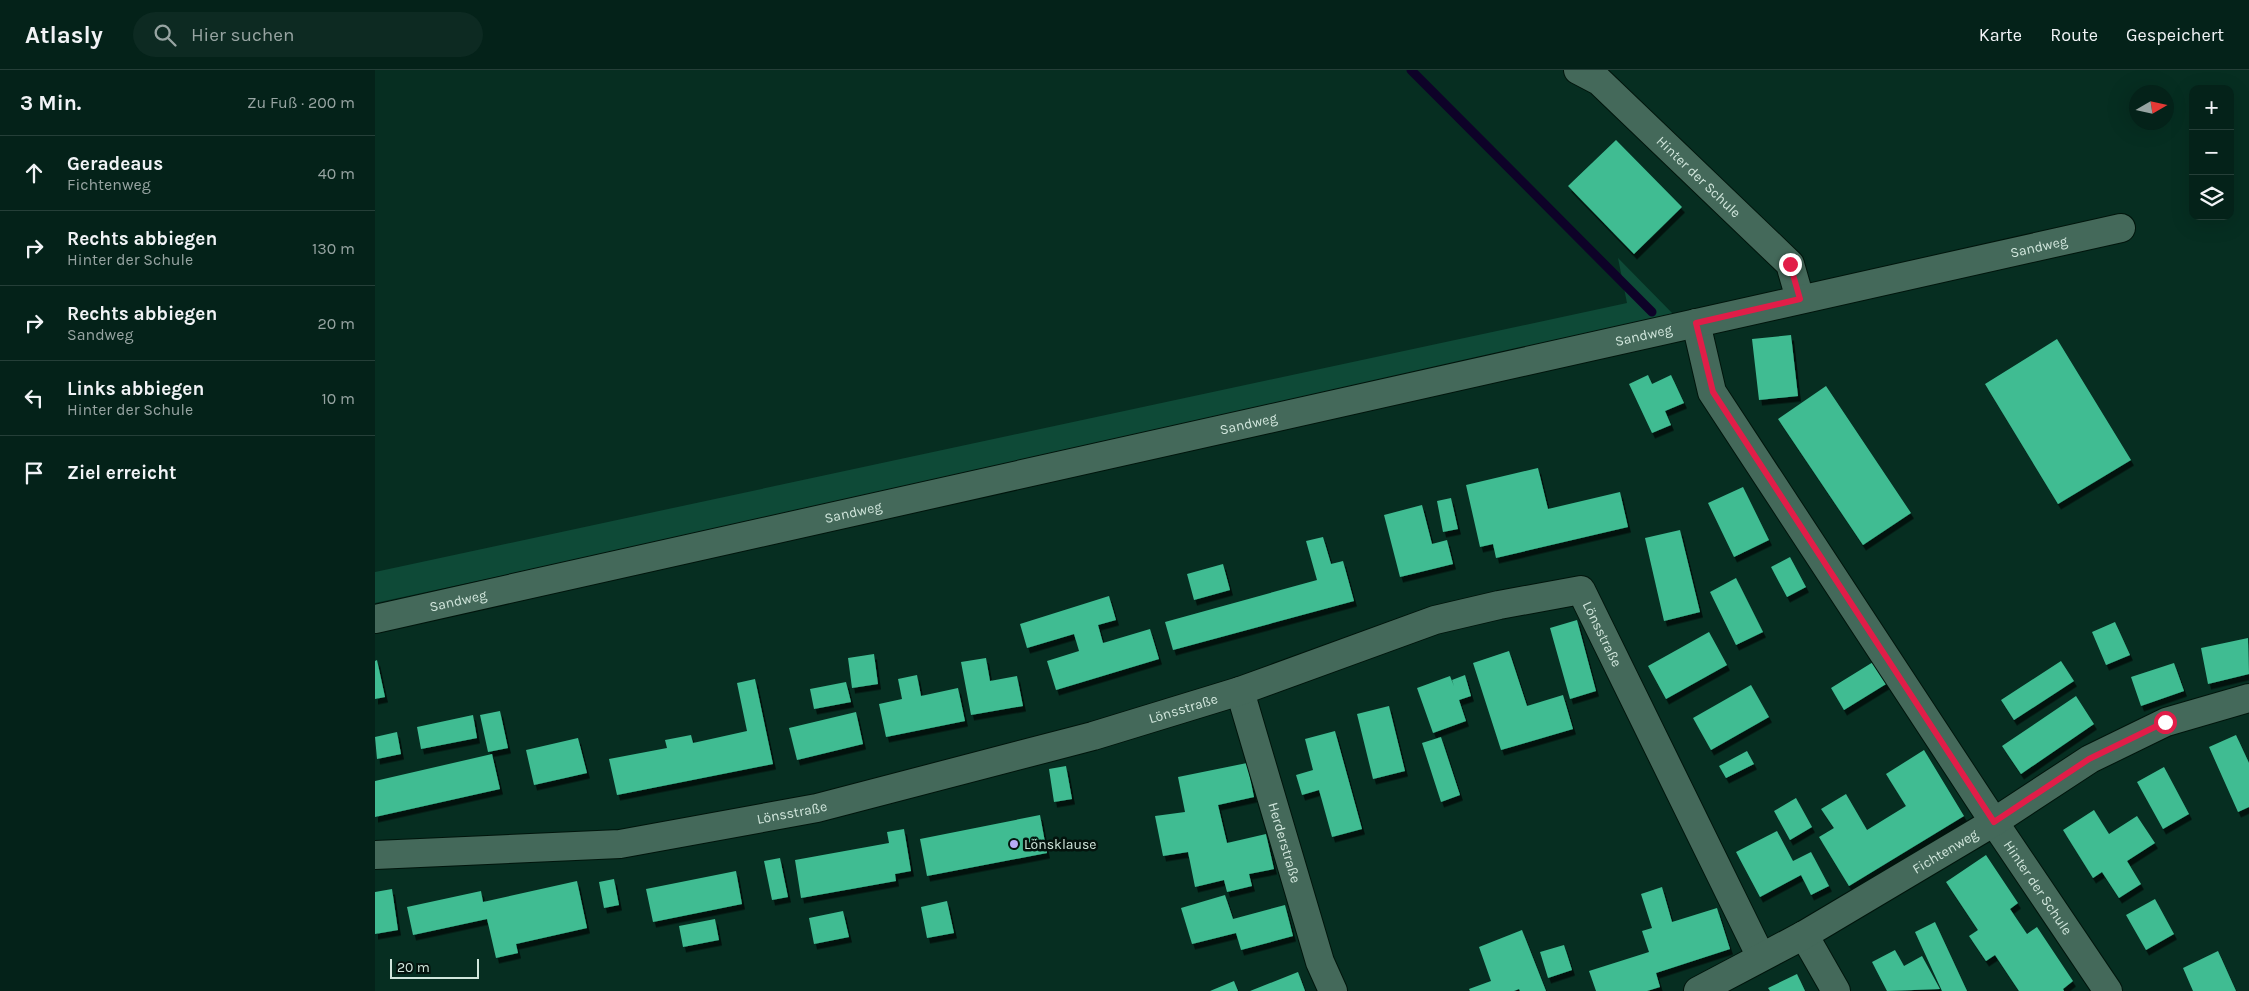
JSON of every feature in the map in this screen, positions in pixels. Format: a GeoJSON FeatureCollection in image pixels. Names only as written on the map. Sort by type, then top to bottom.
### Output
{"type":"FeatureCollection","features":[{"type":"Feature","properties":{"kind":"street","name":"Hinter der Schule"},"geometry":{"type":"LineString","coordinates":[[1578,70],[1599,81],[1790,264],[1800,299]]}},
{"type":"Feature","properties":{"kind":"street","name":"Sandweg"},"geometry":{"type":"LineString","coordinates":[[375,619],[2121,228]]}},
{"type":"Feature","properties":{"kind":"street","name":"Hinter der Schule"},"geometry":{"type":"LineString","coordinates":[[1696,323],[1713,392],[1994,822],[2108,991]]}},
{"type":"Feature","properties":{"kind":"street","name":"Lönsstraße"},"geometry":{"type":"LineString","coordinates":[[375,855],[620,844],[817,808],[1093,736],[1240,691],[1435,620],[1499,605],[1581,590],[1761,957]]}},
{"type":"Feature","properties":{"kind":"street","name":"Herderstraße"},"geometry":{"type":"LineString","coordinates":[[1240,691],[1320,962],[1333,991]]}},
{"type":"Feature","properties":{"kind":"street","name":"Fichtenweg"},"geometry":{"type":"LineString","coordinates":[[1698,991],[1805,934],[1994,822],[2089,759],[2165,722],[2249,698]]}},
{"type":"Feature","properties":{"kind":"street"},"geometry":{"type":"LineString","coordinates":[[1805,934],[1836,991]]}},
{"type":"Feature","properties":{"kind":"green space"},"geometry":{"type":"Polygon","coordinates":[[[1618,258],[1675,316],[973,474],[375,603],[375,572],[1627,303],[1618,258]]]}},
{"type":"Feature","properties":{"kind":"building"},"geometry":{"type":"Polygon","coordinates":[[[1616,140],[1682,207],[1634,254],[1568,186],[1616,140]]]}},
{"type":"Feature","properties":{"kind":"building"},"geometry":{"type":"Polygon","coordinates":[[[1791,335],[1798,396],[1759,400],[1752,339],[1791,335]]]}},
{"type":"Feature","properties":{"kind":"building"},"geometry":{"type":"Polygon","coordinates":[[[2057,339],[2131,460],[2058,504],[1985,384],[2057,339]]]}},
{"type":"Feature","properties":{"kind":"building"},"geometry":{"type":"Polygon","coordinates":[[[1648,375],[1652,384],[1671,375],[1684,403],[1665,411],[1671,425],[1652,433],[1629,384],[1648,375]]]}},
{"type":"Feature","properties":{"kind":"building"},"geometry":{"type":"Polygon","coordinates":[[[1826,386],[1911,513],[1863,545],[1778,419],[1826,386]]]}},
{"type":"Feature","properties":{"kind":"building"},"geometry":{"type":"Polygon","coordinates":[[[1538,468],[1548,509],[1620,492],[1628,527],[1496,558],[1493,544],[1480,547],[1466,485],[1538,468]]]}},
{"type":"Feature","properties":{"kind":"building"},"geometry":{"type":"Polygon","coordinates":[[[1743,487],[1769,540],[1734,557],[1708,503],[1743,487]]]}},
{"type":"Feature","properties":{"kind":"building"},"geometry":{"type":"Polygon","coordinates":[[[1451,498],[1458,529],[1443,532],[1437,501],[1451,498]]]}},
{"type":"Feature","properties":{"kind":"building"},"geometry":{"type":"Polygon","coordinates":[[[1422,505],[1432,544],[1447,540],[1453,564],[1400,577],[1384,515],[1422,505]]]}},
{"type":"Feature","properties":{"kind":"building"},"geometry":{"type":"Polygon","coordinates":[[[1680,530],[1700,612],[1664,621],[1645,538],[1680,530]]]}},
{"type":"Feature","properties":{"kind":"building"},"geometry":{"type":"Polygon","coordinates":[[[1323,537],[1331,564],[1343,561],[1354,601],[1173,650],[1165,622],[1317,580],[1306,541],[1323,537]]]}},
{"type":"Feature","properties":{"kind":"building"},"geometry":{"type":"Polygon","coordinates":[[[1790,557],[1806,587],[1787,597],[1771,567],[1790,557]]]}},
{"type":"Feature","properties":{"kind":"building"},"geometry":{"type":"Polygon","coordinates":[[[1223,564],[1230,590],[1194,600],[1187,574],[1223,564]]]}},
{"type":"Feature","properties":{"kind":"building"},"geometry":{"type":"Polygon","coordinates":[[[1736,578],[1763,632],[1736,645],[1710,592],[1736,578]]]}},
{"type":"Feature","properties":{"kind":"building"},"geometry":{"type":"Polygon","coordinates":[[[1109,596],[1116,620],[1098,625],[1103,643],[1150,629],[1159,659],[1056,690],[1047,661],[1079,651],[1074,634],[1027,648],[1020,624],[1109,596]]]}},
{"type":"Feature","properties":{"kind":"building"},"geometry":{"type":"Polygon","coordinates":[[[1577,620],[1596,691],[1570,699],[1550,628],[1577,620]]]}},
{"type":"Feature","properties":{"kind":"building"},"geometry":{"type":"Polygon","coordinates":[[[2115,622],[2130,655],[2106,665],[2092,632],[2115,622]]]}},
{"type":"Feature","properties":{"kind":"building"},"geometry":{"type":"Polygon","coordinates":[[[1709,632],[1727,665],[1666,699],[1648,666],[1709,632]]]}},
{"type":"Feature","properties":{"kind":"building"},"geometry":{"type":"Polygon","coordinates":[[[2248,638],[2249,674],[2208,684],[2201,648],[2248,638]]]}},
{"type":"Feature","properties":{"kind":"building"},"geometry":{"type":"Polygon","coordinates":[[[1509,651],[1527,706],[1563,695],[1573,729],[1501,750],[1473,663],[1509,651]]]}},
{"type":"Feature","properties":{"kind":"building"},"geometry":{"type":"Polygon","coordinates":[[[874,654],[878,684],[852,688],[848,658],[874,654]]]}},
{"type":"Feature","properties":{"kind":"building"},"geometry":{"type":"Polygon","coordinates":[[[986,658],[990,681],[1017,676],[1023,706],[971,715],[961,662],[986,658]]]}},
{"type":"Feature","properties":{"kind":"building"},"geometry":{"type":"Polygon","coordinates":[[[1878,659],[1891,681],[1844,710],[1831,688],[1878,659]]]}},
{"type":"Feature","properties":{"kind":"building"},"geometry":{"type":"Polygon","coordinates":[[[377,660],[385,697],[375,699],[375,661],[377,660]]]}},
{"type":"Feature","properties":{"kind":"building"},"geometry":{"type":"Polygon","coordinates":[[[2061,661],[2074,681],[2014,720],[2001,700],[2061,661]]]}},
{"type":"Feature","properties":{"kind":"building"},"geometry":{"type":"Polygon","coordinates":[[[2174,663],[2184,691],[2141,706],[2131,677],[2174,663]]]}},
{"type":"Feature","properties":{"kind":"building"},"geometry":{"type":"Polygon","coordinates":[[[917,675],[921,696],[958,688],[965,721],[886,737],[879,704],[902,699],[898,679],[917,675]]]}},
{"type":"Feature","properties":{"kind":"building"},"geometry":{"type":"Polygon","coordinates":[[[1465,675],[1471,696],[1459,700],[1466,721],[1433,733],[1417,688],[1450,676],[1454,686],[1452,680],[1465,675]]]}},
{"type":"Feature","properties":{"kind":"building"},"geometry":{"type":"Polygon","coordinates":[[[755,679],[773,764],[617,795],[609,759],[667,748],[665,740],[691,735],[693,743],[747,731],[737,683],[755,679]]]}},
{"type":"Feature","properties":{"kind":"building"},"geometry":{"type":"Polygon","coordinates":[[[846,682],[851,702],[814,709],[810,689],[846,682]]]}},
{"type":"Feature","properties":{"kind":"building"},"geometry":{"type":"Polygon","coordinates":[[[1751,685],[1769,717],[1711,750],[1693,718],[1751,685]]]}},
{"type":"Feature","properties":{"kind":"building"},"geometry":{"type":"Polygon","coordinates":[[[2076,696],[2094,724],[2021,774],[2002,746],[2076,696]]]}},
{"type":"Feature","properties":{"kind":"building"},"geometry":{"type":"Polygon","coordinates":[[[1389,706],[1405,771],[1373,779],[1357,714],[1389,706]]]}},
{"type":"Feature","properties":{"kind":"building"},"geometry":{"type":"Polygon","coordinates":[[[500,711],[508,748],[488,752],[480,715],[500,711]]]}},
{"type":"Feature","properties":{"kind":"building"},"geometry":{"type":"Polygon","coordinates":[[[856,712],[863,744],[797,760],[789,728],[856,712]]]}},
{"type":"Feature","properties":{"kind":"building"},"geometry":{"type":"Polygon","coordinates":[[[473,715],[477,738],[421,749],[417,727],[473,715]]]}},
{"type":"Feature","properties":{"kind":"building"},"geometry":{"type":"Polygon","coordinates":[[[1335,731],[1362,829],[1332,837],[1319,790],[1302,795],[1296,775],[1313,770],[1305,739],[1335,731]]]}},
{"type":"Feature","properties":{"kind":"building"},"geometry":{"type":"Polygon","coordinates":[[[397,732],[401,754],[377,759],[375,737],[397,732]]]}},
{"type":"Feature","properties":{"kind":"building"},"geometry":{"type":"Polygon","coordinates":[[[2236,735],[2249,763],[2249,807],[2238,812],[2209,747],[2236,735]]]}},
{"type":"Feature","properties":{"kind":"building"},"geometry":{"type":"Polygon","coordinates":[[[1441,737],[1460,795],[1441,802],[1422,743],[1441,737]]]}},
{"type":"Feature","properties":{"kind":"building"},"geometry":{"type":"Polygon","coordinates":[[[578,738],[587,773],[534,785],[526,750],[578,738]]]}},
{"type":"Feature","properties":{"kind":"building"},"geometry":{"type":"Polygon","coordinates":[[[1924,750],[1964,816],[1849,886],[1819,837],[1834,828],[1821,809],[1846,794],[1867,830],[1906,806],[1886,774],[1924,750]]]}},
{"type":"Feature","properties":{"kind":"building"},"geometry":{"type":"Polygon","coordinates":[[[1747,751],[1754,764],[1726,778],[1719,766],[1747,751]]]}},
{"type":"Feature","properties":{"kind":"building"},"geometry":{"type":"Polygon","coordinates":[[[492,754],[500,789],[375,817],[375,781],[492,754]]]}},
{"type":"Feature","properties":{"kind":"building"},"geometry":{"type":"Polygon","coordinates":[[[1247,763],[1254,797],[1218,805],[1227,843],[1266,834],[1274,869],[1249,874],[1252,886],[1227,892],[1224,880],[1195,887],[1188,852],[1163,856],[1155,816],[1185,812],[1178,777],[1247,763]]]}},
{"type":"Feature","properties":{"kind":"building"},"geometry":{"type":"Polygon","coordinates":[[[1066,766],[1072,799],[1054,802],[1049,769],[1066,766]]]}},
{"type":"Feature","properties":{"kind":"building"},"geometry":{"type":"Polygon","coordinates":[[[2164,767],[2189,814],[2163,829],[2137,782],[2164,767]]]}},
{"type":"Feature","properties":{"kind":"building"},"geometry":{"type":"Polygon","coordinates":[[[1796,798],[1812,827],[1790,840],[1774,811],[1796,798]]]}},
{"type":"Feature","properties":{"kind":"building"},"geometry":{"type":"Polygon","coordinates":[[[2094,810],[2109,834],[2137,816],[2155,843],[2127,861],[2141,884],[2119,898],[2102,872],[2093,878],[2063,830],[2094,810]]]}},
{"type":"Feature","properties":{"kind":"building"},"geometry":{"type":"Polygon","coordinates":[[[1040,815],[1047,853],[927,876],[920,839],[1040,815]]]}},
{"type":"Feature","properties":{"kind":"building"},"geometry":{"type":"Polygon","coordinates":[[[904,829],[911,871],[895,874],[896,881],[801,898],[795,860],[889,843],[887,832],[904,829]]]}},
{"type":"Feature","properties":{"kind":"building"},"geometry":{"type":"Polygon","coordinates":[[[1777,831],[1793,861],[1811,852],[1829,886],[1811,895],[1801,875],[1760,897],[1736,852],[1777,831]]]}},
{"type":"Feature","properties":{"kind":"building"},"geometry":{"type":"Polygon","coordinates":[[[1986,855],[2018,903],[2010,909],[2027,934],[2037,927],[2073,981],[2063,989],[2064,991],[2019,991],[1995,955],[1986,961],[1969,936],[1978,930],[1946,882],[1986,855]]]}},
{"type":"Feature","properties":{"kind":"building"},"geometry":{"type":"Polygon","coordinates":[[[780,858],[788,897],[772,900],[764,861],[780,858]]]}},
{"type":"Feature","properties":{"kind":"building"},"geometry":{"type":"Polygon","coordinates":[[[736,871],[742,904],[653,922],[646,889],[736,871]]]}},
{"type":"Feature","properties":{"kind":"building"},"geometry":{"type":"Polygon","coordinates":[[[614,879],[619,905],[604,908],[599,882],[614,879]]]}},
{"type":"Feature","properties":{"kind":"building"},"geometry":{"type":"Polygon","coordinates":[[[577,881],[587,928],[516,944],[518,953],[496,958],[487,919],[413,935],[407,907],[481,891],[483,902],[577,881]]]}},
{"type":"Feature","properties":{"kind":"building"},"geometry":{"type":"Polygon","coordinates":[[[1662,887],[1672,922],[1717,908],[1730,949],[1656,973],[1660,987],[1647,991],[1596,991],[1589,971],[1649,952],[1642,931],[1652,928],[1641,894],[1662,887]]]}},
{"type":"Feature","properties":{"kind":"building"},"geometry":{"type":"Polygon","coordinates":[[[392,889],[398,930],[375,934],[375,892],[392,889]]]}},
{"type":"Feature","properties":{"kind":"building"},"geometry":{"type":"Polygon","coordinates":[[[1225,895],[1233,919],[1285,905],[1293,936],[1241,950],[1236,933],[1192,944],[1181,908],[1225,895]]]}},
{"type":"Feature","properties":{"kind":"building"},"geometry":{"type":"Polygon","coordinates":[[[2155,899],[2174,934],[2146,950],[2126,915],[2155,899]]]}},
{"type":"Feature","properties":{"kind":"building"},"geometry":{"type":"Polygon","coordinates":[[[947,901],[954,933],[927,938],[921,907],[947,901]]]}},
{"type":"Feature","properties":{"kind":"building"},"geometry":{"type":"Polygon","coordinates":[[[843,911],[849,937],[814,944],[809,918],[843,911]]]}},
{"type":"Feature","properties":{"kind":"building"},"geometry":{"type":"Polygon","coordinates":[[[715,919],[719,940],[683,947],[679,926],[715,919]]]}},
{"type":"Feature","properties":{"kind":"building"},"geometry":{"type":"Polygon","coordinates":[[[1935,922],[1967,991],[1942,991],[1915,932],[1935,922]]]}},
{"type":"Feature","properties":{"kind":"building"},"geometry":{"type":"Polygon","coordinates":[[[1522,930],[1546,991],[1520,991],[1519,989],[1514,991],[1470,991],[1469,989],[1491,981],[1479,947],[1522,930]]]}},
{"type":"Feature","properties":{"kind":"building"},"geometry":{"type":"Polygon","coordinates":[[[1564,945],[1572,970],[1548,978],[1540,952],[1564,945]]]}},
{"type":"Feature","properties":{"kind":"building"},"geometry":{"type":"Polygon","coordinates":[[[1895,950],[1904,966],[1922,956],[1940,989],[1887,991],[1872,962],[1895,950]]]}},
{"type":"Feature","properties":{"kind":"building"},"geometry":{"type":"Polygon","coordinates":[[[2218,951],[2236,991],[2193,991],[2183,968],[2218,951]]]}},
{"type":"Feature","properties":{"kind":"building"},"geometry":{"type":"Polygon","coordinates":[[[1298,972],[1305,991],[1250,991],[1298,972]]]}},
{"type":"Feature","properties":{"kind":"building"},"geometry":{"type":"Polygon","coordinates":[[[1797,974],[1805,991],[1770,991],[1768,988],[1797,974]]]}},
{"type":"Feature","properties":{"kind":"building"},"geometry":{"type":"Polygon","coordinates":[[[1234,981],[1238,991],[1210,991],[1234,981]]]}},
{"type":"Feature","properties":{"kind":"waterway"},"geometry":{"type":"LineString","coordinates":[[1411,70],[1652,312]]}},
{"type":"Feature","properties":{"kind":"place","name":"Lönsklause"},"geometry":{"type":"Point","coordinates":[1014,844]}},
{"type":"Feature","properties":{"kind":"route"},"geometry":{"type":"LineString","coordinates":[[1790,264],[1800,299],[1696,323],[1713,392],[1994,822],[2089,759],[2165,722]]}}]}
